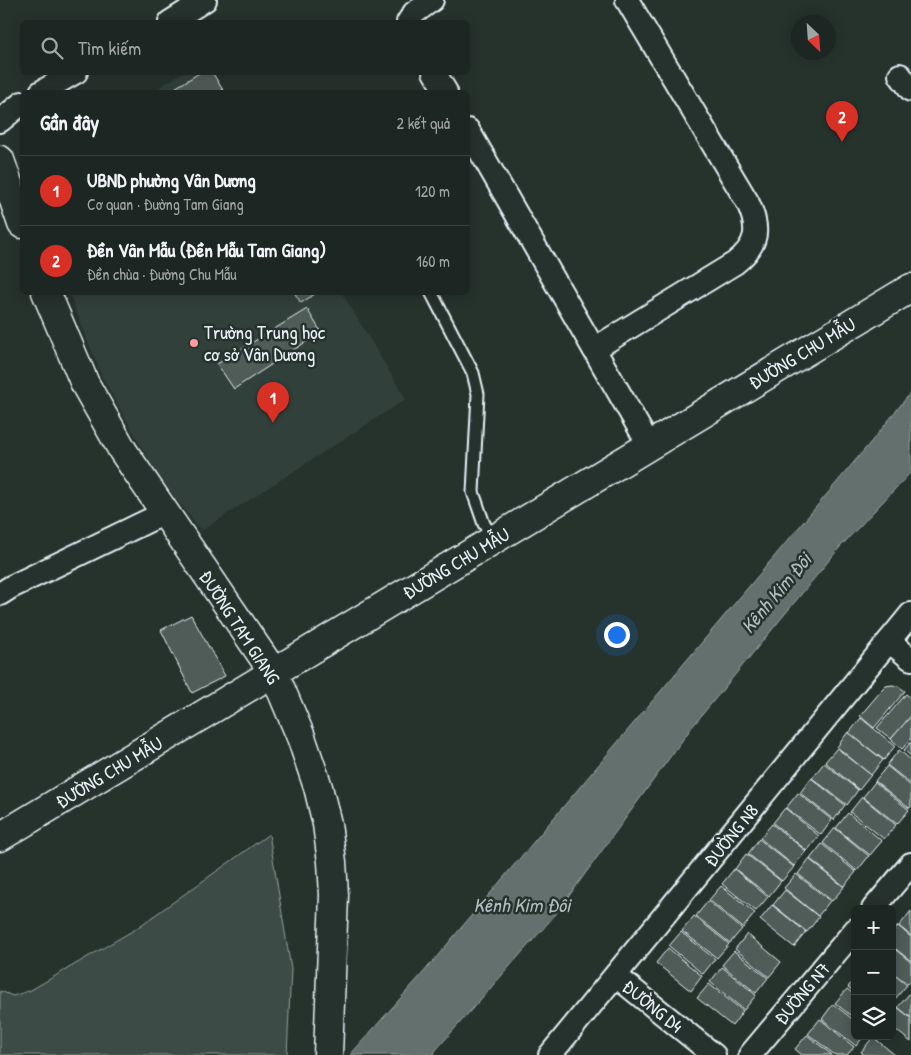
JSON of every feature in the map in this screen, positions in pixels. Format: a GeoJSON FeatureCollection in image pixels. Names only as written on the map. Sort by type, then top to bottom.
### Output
{"type":"FeatureCollection","features":[{"type":"Feature","properties":{"kind":"street"},"geometry":{"type":"LineString","coordinates":[[173,20],[205,0]]}},
{"type":"Feature","properties":{"kind":"street"},"geometry":{"type":"LineString","coordinates":[[409,20],[414,12],[432,0]]}},
{"type":"Feature","properties":{"kind":"street"},"geometry":{"type":"LineString","coordinates":[[594,349],[735,262],[746,254],[756,235],[753,214],[748,203],[627,0]]}},
{"type":"Feature","properties":{"kind":"street"},"geometry":{"type":"LineString","coordinates":[[44,90],[71,75]]}},
{"type":"Feature","properties":{"kind":"street"},"geometry":{"type":"LineString","coordinates":[[436,75],[445,90]]}},
{"type":"Feature","properties":{"kind":"street"},"geometry":{"type":"LineString","coordinates":[[0,121],[20,105]]}},
{"type":"Feature","properties":{"kind":"street"},"geometry":{"type":"LineString","coordinates":[[470,133],[649,445]]}},
{"type":"Feature","properties":{"kind":"street"},"geometry":{"type":"LineString","coordinates":[[0,160],[20,218]]}},
{"type":"Feature","properties":{"kind":"street","name":"ĐƯỜNG CHU MẪU"},"geometry":{"type":"LineString","coordinates":[[0,836],[274,673],[911,288]]}},
{"type":"Feature","properties":{"kind":"street","name":"ĐƯỜNG TAM GIANG"},"geometry":{"type":"LineString","coordinates":[[47,295],[85,384],[123,451],[274,673],[301,737],[318,787],[327,824],[334,895],[328,1046]]}},
{"type":"Feature","properties":{"kind":"street"},"geometry":{"type":"LineString","coordinates":[[0,594],[164,513]]}},
{"type":"Feature","properties":{"kind":"street","name":"ĐƯỜNG N8"},"geometry":{"type":"LineString","coordinates":[[550,1055],[911,614]]}},
{"type":"Feature","properties":{"kind":"street"},"geometry":{"type":"LineString","coordinates":[[889,641],[911,659]]}},
{"type":"Feature","properties":{"kind":"street"},"geometry":{"type":"LineString","coordinates":[[876,905],[911,864]]}},
{"type":"Feature","properties":{"kind":"street","name":"ĐƯỜNG N7"},"geometry":{"type":"LineString","coordinates":[[750,1055],[851,935]]}},
{"type":"Feature","properties":{"kind":"street","name":"ĐƯỜNG D4"},"geometry":{"type":"LineString","coordinates":[[616,976],[714,1055]]}},
{"type":"Feature","properties":{"kind":"lane"},"geometry":{"type":"LineString","coordinates":[[432,295],[473,373],[478,394],[473,492],[484,524],[494,539]]}},
{"type":"Feature","properties":{"kind":"shaded area"},"geometry":{"type":"Polygon","coordinates":[[[178,75],[214,75],[224,90],[155,90],[178,75]]]}},
{"type":"Feature","properties":{"kind":"shaded area"},"geometry":{"type":"Polygon","coordinates":[[[70,295],[343,295],[406,399],[201,531],[158,476],[102,377],[70,295]]]}},
{"type":"Feature","properties":{"kind":"shaded area"},"geometry":{"type":"Polygon","coordinates":[[[269,834],[291,969],[287,1055],[0,1055],[0,991],[13,996],[31,990],[134,930],[269,834]]]}},
{"type":"Feature","properties":{"kind":"water","name":"Kênh Kim Đôi"},"geometry":{"type":"Polygon","coordinates":[[[911,392],[911,472],[840,547],[692,727],[555,915],[435,1051],[434,1055],[350,1055],[423,973],[911,392]]]}},
{"type":"Feature","properties":{"kind":"building"},"geometry":{"type":"Polygon","coordinates":[[[196,75],[214,75],[223,90],[172,90],[196,75]]]}},
{"type":"Feature","properties":{"kind":"building"},"geometry":{"type":"Polygon","coordinates":[[[296,295],[313,295],[301,303],[296,295]]]}},
{"type":"Feature","properties":{"kind":"building"},"geometry":{"type":"Polygon","coordinates":[[[307,309],[321,332],[234,389],[217,364],[307,309]]]}},
{"type":"Feature","properties":{"kind":"building"},"geometry":{"type":"Polygon","coordinates":[[[191,615],[225,676],[192,693],[161,630],[191,615]]]}},
{"type":"Feature","properties":{"kind":"building"},"geometry":{"type":"Polygon","coordinates":[[[886,686],[898,686],[905,691],[874,728],[860,716],[886,686]]]}},
{"type":"Feature","properties":{"kind":"building"},"geometry":{"type":"Polygon","coordinates":[[[906,694],[911,698],[911,716],[891,739],[877,728],[906,694]]]}},
{"type":"Feature","properties":{"kind":"building"},"geometry":{"type":"Polygon","coordinates":[[[911,716],[911,739],[902,749],[891,739],[911,716]]]}},
{"type":"Feature","properties":{"kind":"building"},"geometry":{"type":"Polygon","coordinates":[[[861,718],[895,746],[884,760],[849,733],[861,718]]]}},
{"type":"Feature","properties":{"kind":"building"},"geometry":{"type":"Polygon","coordinates":[[[848,732],[883,760],[871,775],[837,747],[848,732]]]}},
{"type":"Feature","properties":{"kind":"building"},"geometry":{"type":"Polygon","coordinates":[[[911,742],[911,756],[904,750],[911,742]]]}},
{"type":"Feature","properties":{"kind":"building"},"geometry":{"type":"Polygon","coordinates":[[[837,748],[871,775],[859,790],[825,762],[837,748]]]}},
{"type":"Feature","properties":{"kind":"building"},"geometry":{"type":"Polygon","coordinates":[[[899,750],[911,760],[911,784],[887,765],[899,750]]]}},
{"type":"Feature","properties":{"kind":"building"},"geometry":{"type":"Polygon","coordinates":[[[824,763],[858,790],[847,805],[812,778],[824,763]]]}},
{"type":"Feature","properties":{"kind":"building"},"geometry":{"type":"Polygon","coordinates":[[[887,766],[911,786],[911,807],[909,808],[875,781],[887,766]]]}},
{"type":"Feature","properties":{"kind":"building"},"geometry":{"type":"Polygon","coordinates":[[[811,778],[845,805],[834,820],[800,793],[811,778]]]}},
{"type":"Feature","properties":{"kind":"building"},"geometry":{"type":"Polygon","coordinates":[[[875,782],[909,810],[897,824],[863,797],[875,782]]]}},
{"type":"Feature","properties":{"kind":"building"},"geometry":{"type":"Polygon","coordinates":[[[798,793],[832,820],[821,835],[786,808],[798,793]]]}},
{"type":"Feature","properties":{"kind":"building"},"geometry":{"type":"Polygon","coordinates":[[[862,797],[896,825],[884,839],[850,812],[862,797]]]}},
{"type":"Feature","properties":{"kind":"building"},"geometry":{"type":"Polygon","coordinates":[[[785,808],[819,836],[807,851],[773,823],[785,808]]]}},
{"type":"Feature","properties":{"kind":"building"},"geometry":{"type":"Polygon","coordinates":[[[848,813],[882,841],[870,855],[836,828],[848,813]]]}},
{"type":"Feature","properties":{"kind":"building"},"geometry":{"type":"Polygon","coordinates":[[[772,824],[806,851],[794,866],[760,838],[772,824]]]}},
{"type":"Feature","properties":{"kind":"building"},"geometry":{"type":"Polygon","coordinates":[[[835,828],[869,856],[857,871],[823,843],[835,828]]]}},
{"type":"Feature","properties":{"kind":"building"},"geometry":{"type":"Polygon","coordinates":[[[759,839],[794,867],[782,881],[748,854],[759,839]]]}},
{"type":"Feature","properties":{"kind":"building"},"geometry":{"type":"Polygon","coordinates":[[[822,844],[856,872],[844,886],[810,859],[822,844]]]}},
{"type":"Feature","properties":{"kind":"building"},"geometry":{"type":"Polygon","coordinates":[[[746,854],[781,881],[769,896],[735,869],[746,854]]]}},
{"type":"Feature","properties":{"kind":"building"},"geometry":{"type":"Polygon","coordinates":[[[809,859],[844,887],[832,901],[798,874],[809,859]]]}},
{"type":"Feature","properties":{"kind":"building"},"geometry":{"type":"Polygon","coordinates":[[[734,869],[768,897],[756,911],[722,884],[734,869]]]}},
{"type":"Feature","properties":{"kind":"building"},"geometry":{"type":"Polygon","coordinates":[[[796,874],[830,901],[818,916],[784,888],[796,874]]]}},
{"type":"Feature","properties":{"kind":"building"},"geometry":{"type":"Polygon","coordinates":[[[721,886],[755,913],[743,928],[709,900],[721,886]]]}},
{"type":"Feature","properties":{"kind":"building"},"geometry":{"type":"Polygon","coordinates":[[[785,890],[819,917],[807,932],[773,905],[785,890]]]}},
{"type":"Feature","properties":{"kind":"building"},"geometry":{"type":"Polygon","coordinates":[[[708,901],[742,929],[730,943],[696,916],[708,901]]]}},
{"type":"Feature","properties":{"kind":"building"},"geometry":{"type":"Polygon","coordinates":[[[772,905],[806,932],[794,947],[760,920],[772,905]]]}},
{"type":"Feature","properties":{"kind":"building"},"geometry":{"type":"Polygon","coordinates":[[[911,911],[911,936],[899,926],[911,911]]]}},
{"type":"Feature","properties":{"kind":"building"},"geometry":{"type":"Polygon","coordinates":[[[694,916],[729,944],[717,958],[682,931],[694,916]]]}},
{"type":"Feature","properties":{"kind":"building"},"geometry":{"type":"Polygon","coordinates":[[[898,926],[911,937],[911,961],[896,949],[896,928],[898,926]]]}},
{"type":"Feature","properties":{"kind":"building"},"geometry":{"type":"Polygon","coordinates":[[[681,932],[715,959],[703,974],[669,946],[681,932]]]}},
{"type":"Feature","properties":{"kind":"building"},"geometry":{"type":"Polygon","coordinates":[[[747,934],[781,962],[769,977],[735,949],[747,934]]]}},
{"type":"Feature","properties":{"kind":"building"},"geometry":{"type":"Polygon","coordinates":[[[668,948],[702,976],[691,991],[656,963],[668,948]]]}},
{"type":"Feature","properties":{"kind":"building"},"geometry":{"type":"Polygon","coordinates":[[[896,950],[911,962],[911,980],[908,984],[896,975],[896,950]]]}},
{"type":"Feature","properties":{"kind":"building"},"geometry":{"type":"Polygon","coordinates":[[[734,951],[768,978],[756,993],[722,965],[734,951]]]}},
{"type":"Feature","properties":{"kind":"building"},"geometry":{"type":"Polygon","coordinates":[[[722,967],[756,995],[744,1010],[710,982],[722,967]]]}},
{"type":"Feature","properties":{"kind":"building"},"geometry":{"type":"Polygon","coordinates":[[[896,976],[907,985],[896,998],[896,976]]]}},
{"type":"Feature","properties":{"kind":"building"},"geometry":{"type":"Polygon","coordinates":[[[709,984],[743,1011],[732,1026],[697,998],[709,984]]]}},
{"type":"Feature","properties":{"kind":"building"},"geometry":{"type":"Polygon","coordinates":[[[847,989],[851,992],[851,1016],[835,1003],[847,989]]]}},
{"type":"Feature","properties":{"kind":"building"},"geometry":{"type":"Polygon","coordinates":[[[911,993],[911,1018],[898,1007],[911,993]]]}},
{"type":"Feature","properties":{"kind":"building"},"geometry":{"type":"Polygon","coordinates":[[[833,1004],[851,1018],[851,1040],[861,1040],[856,1046],[822,1019],[833,1004]]]}},
{"type":"Feature","properties":{"kind":"building"},"geometry":{"type":"Polygon","coordinates":[[[898,1008],[911,1018],[911,1042],[896,1030],[896,1010],[898,1008]]]}},
{"type":"Feature","properties":{"kind":"building"},"geometry":{"type":"Polygon","coordinates":[[[820,1019],[854,1047],[847,1055],[835,1055],[808,1034],[820,1019]]]}},
{"type":"Feature","properties":{"kind":"building"},"geometry":{"type":"Polygon","coordinates":[[[807,1035],[832,1055],[802,1055],[795,1049],[807,1035]]]}},
{"type":"Feature","properties":{"kind":"building"},"geometry":{"type":"Polygon","coordinates":[[[871,1040],[877,1040],[895,1055],[865,1055],[861,1052],[871,1040]]]}},
{"type":"Feature","properties":{"kind":"place","name":"Đền Vân Mẫu (Đền Mẫu Tam Giang)"},"geometry":{"type":"Point","coordinates":[842,142]}},
{"type":"Feature","properties":{"kind":"place","name":"Trường Trung học cơ sở Vân Dương"},"geometry":{"type":"Point","coordinates":[194,343]}},
{"type":"Feature","properties":{"kind":"place","name":"UBND phường Vân Dương"},"geometry":{"type":"Point","coordinates":[273,423]}}]}
